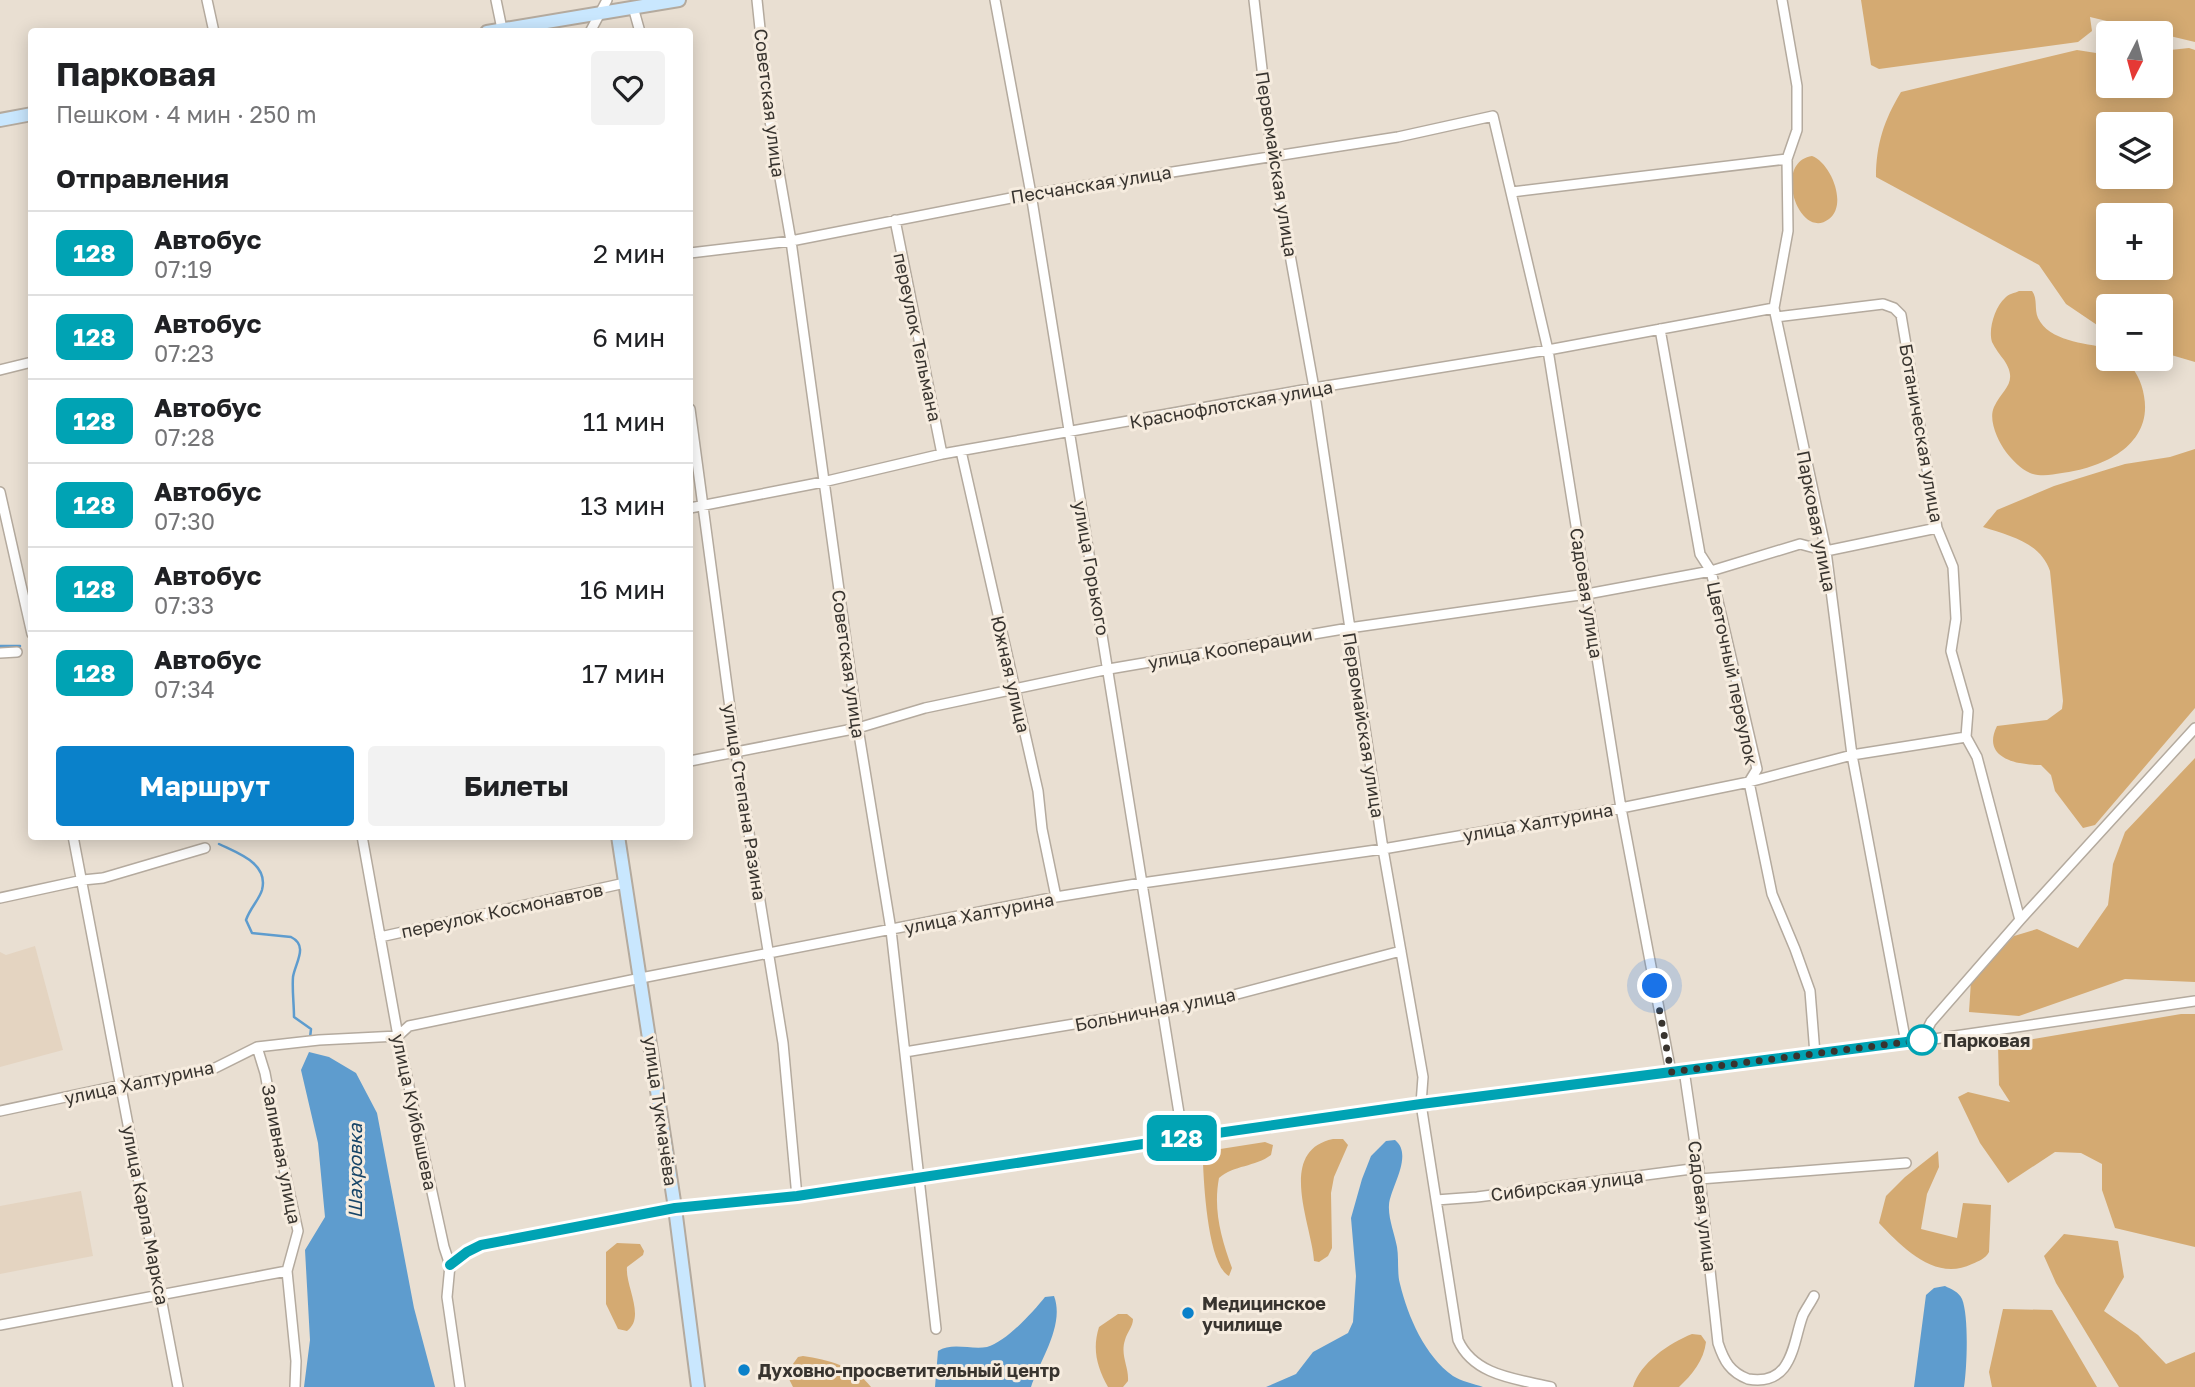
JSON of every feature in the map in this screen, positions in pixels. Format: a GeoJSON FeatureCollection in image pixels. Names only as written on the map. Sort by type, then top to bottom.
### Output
{"type":"FeatureCollection","features":[{"type":"Feature","properties":{"kind":"street"},"geometry":{"type":"LineString","coordinates":[[206,0],[213,28]]}},
{"type":"Feature","properties":{"kind":"street"},"geometry":{"type":"LineString","coordinates":[[496,0],[502,28]]}},
{"type":"Feature","properties":{"kind":"street"},"geometry":{"type":"LineString","coordinates":[[592,28],[607,0]]}},
{"type":"Feature","properties":{"kind":"street"},"geometry":{"type":"LineString","coordinates":[[514,28],[679,0]]}},
{"type":"Feature","properties":{"kind":"street","name":"Советская улица"},"geometry":{"type":"LineString","coordinates":[[757,0],[769,115],[791,241],[822,482],[891,930],[936,1329]]}},
{"type":"Feature","properties":{"kind":"street","name":"улица Горького"},"geometry":{"type":"LineString","coordinates":[[995,0],[1031,194],[1183,1138]]}},
{"type":"Feature","properties":{"kind":"street","name":"Первомайская улица"},"geometry":{"type":"LineString","coordinates":[[1254,0],[1272,155],[1314,388],[1383,849],[1423,1077],[1421,1104],[1458,1340],[1464,1352],[1485,1369],[1551,1387]]}},
{"type":"Feature","properties":{"kind":"street","name":"Парковая улица"},"geometry":{"type":"LineString","coordinates":[[1782,0],[1797,86],[1797,130],[1787,159],[1788,231],[1775,313],[1826,551],[1852,755],[1906,1042]]}},
{"type":"Feature","properties":{"kind":"street"},"geometry":{"type":"LineString","coordinates":[[633,8],[639,28]]}},
{"type":"Feature","properties":{"kind":"street"},"geometry":{"type":"LineString","coordinates":[[0,120],[28,115]]}},
{"type":"Feature","properties":{"kind":"street","name":"Песчанская улица"},"geometry":{"type":"LineString","coordinates":[[693,253],[791,241],[1031,194],[1398,137],[1493,117]]}},
{"type":"Feature","properties":{"kind":"street","name":"Садовая улица"},"geometry":{"type":"LineString","coordinates":[[1493,117],[1548,350],[1621,808],[1671,1072]]}},
{"type":"Feature","properties":{"kind":"street"},"geometry":{"type":"LineString","coordinates":[[1512,192],[1787,159]]}},
{"type":"Feature","properties":{"kind":"street","name":"переулок Тельмана"},"geometry":{"type":"LineString","coordinates":[[894,220],[942,454]]}},
{"type":"Feature","properties":{"kind":"street","name":"Ботаническая улица"},"geometry":{"type":"LineString","coordinates":[[1775,313],[1883,304],[1902,315],[1937,528],[1953,567],[1956,619],[1951,651],[1968,712],[1966,737],[1977,757],[2020,920]]}},
{"type":"Feature","properties":{"kind":"street","name":"Краснофлотская улица"},"geometry":{"type":"LineString","coordinates":[[693,507],[822,482],[942,454],[1660,329],[1775,313]]}},
{"type":"Feature","properties":{"kind":"street","name":"Цветочный переулок"},"geometry":{"type":"LineString","coordinates":[[1660,329],[1700,554],[1711,571],[1757,769],[1749,782],[1772,894],[1810,991],[1815,1054]]}},
{"type":"Feature","properties":{"kind":"street"},"geometry":{"type":"LineString","coordinates":[[0,370],[28,363]]}},
{"type":"Feature","properties":{"kind":"street","name":"улица Степана Разина"},"geometry":{"type":"LineString","coordinates":[[693,433],[736,753],[783,1043],[797,1196]]}},
{"type":"Feature","properties":{"kind":"street","name":"Южная улица"},"geometry":{"type":"LineString","coordinates":[[961,451],[1038,790],[1042,829],[1056,897]]}},
{"type":"Feature","properties":{"kind":"street"},"geometry":{"type":"LineString","coordinates":[[0,492],[28,616]]}},
{"type":"Feature","properties":{"kind":"street","name":"улица Кооперации"},"geometry":{"type":"LineString","coordinates":[[693,760],[858,728],[925,708],[1109,670],[1349,628],[1587,594],[1711,571],[1800,544],[1826,551],[1937,528]]}},
{"type":"Feature","properties":{"kind":"street"},"geometry":{"type":"LineString","coordinates":[[0,653],[17,652]]}},
{"type":"Feature","properties":{"kind":"street"},"geometry":{"type":"LineString","coordinates":[[1922,1040],[1931,1022],[2020,920],[2195,728]]}},
{"type":"Feature","properties":{"kind":"street","name":"улица Халтурина"},"geometry":{"type":"LineString","coordinates":[[0,1111],[213,1069],[257,1047],[319,1040],[398,1036],[409,1026],[1056,897],[1383,849],[1621,808],[1749,782],[1852,755],[1966,737]]}},
{"type":"Feature","properties":{"kind":"street","name":"улица Карла Маркса"},"geometry":{"type":"LineString","coordinates":[[74,840],[178,1387]]}},
{"type":"Feature","properties":{"kind":"street","name":"улица Куйбышева"},"geometry":{"type":"LineString","coordinates":[[363,840],[398,1036],[450,1265],[447,1297],[460,1387]]}},
{"type":"Feature","properties":{"kind":"street","name":"улица Тукмачёва"},"geometry":{"type":"LineString","coordinates":[[619,840],[675,1208],[698,1387]]}},
{"type":"Feature","properties":{"kind":"street"},"geometry":{"type":"LineString","coordinates":[[0,898],[103,878],[205,848]]}},
{"type":"Feature","properties":{"kind":"street","name":"переулок Космонавтов"},"geometry":{"type":"LineString","coordinates":[[380,937],[625,883]]}},
{"type":"Feature","properties":{"kind":"street","name":"Больничная улица"},"geometry":{"type":"LineString","coordinates":[[905,1052],[1163,1011],[1401,951]]}},
{"type":"Feature","properties":{"kind":"street"},"geometry":{"type":"LineString","coordinates":[[450,1265],[481,1245],[675,1208],[920,1180],[1421,1104],[1922,1040],[2195,1001]]}},
{"type":"Feature","properties":{"kind":"street","name":"Заливная улица"},"geometry":{"type":"LineString","coordinates":[[257,1047],[265,1073],[298,1231],[286,1270],[296,1361],[295,1387]]}},
{"type":"Feature","properties":{"kind":"street","name":"Садовая улица"},"geometry":{"type":"LineString","coordinates":[[1684,1070],[1699,1168],[1718,1343],[1724,1361],[1734,1372],[1752,1380],[1772,1380],[1784,1371],[1794,1354],[1803,1316],[1814,1296]]}},
{"type":"Feature","properties":{"kind":"street"},"geometry":{"type":"LineString","coordinates":[[1700,1179],[1906,1163]]}},
{"type":"Feature","properties":{"kind":"street","name":"Сибирская улица"},"geometry":{"type":"LineString","coordinates":[[1436,1200],[1699,1168]]}},
{"type":"Feature","properties":{"kind":"street"},"geometry":{"type":"LineString","coordinates":[[0,1325],[286,1270]]}},
{"type":"Feature","properties":{"kind":"shaded area"},"geometry":{"type":"Polygon","coordinates":[[[1861,0],[2195,0],[2195,42],[2174,37],[2174,21],[2107,21],[2090,17],[2092,31],[2078,42],[1879,69],[1871,65],[1861,0]]]}},
{"type":"Feature","properties":{"kind":"shaded area"},"geometry":{"type":"Polygon","coordinates":[[[2077,50],[2096,53],[2096,98],[2174,98],[2174,50],[2195,50],[2195,362],[2173,356],[2173,294],[2096,294],[2096,324],[2066,304],[2039,265],[1876,177],[1882,133],[1901,92],[2077,50]]]}},
{"type":"Feature","properties":{"kind":"shaded area"},"geometry":{"type":"Polygon","coordinates":[[[1812,156],[1819,160],[1831,175],[1837,195],[1835,213],[1829,219],[1818,223],[1808,220],[1800,211],[1792,185],[1794,172],[1800,161],[1812,156]]]}},
{"type":"Feature","properties":{"kind":"shaded area"},"geometry":{"type":"Polygon","coordinates":[[[2019,291],[2032,291],[2038,318],[2050,332],[2068,340],[2096,346],[2096,371],[2135,371],[2142,386],[2145,413],[2141,428],[2133,441],[2122,451],[2093,466],[2050,475],[2030,473],[2006,452],[1995,430],[1992,412],[2008,385],[2010,374],[1992,342],[1991,331],[1998,307],[2008,296],[2019,291]]]}},
{"type":"Feature","properties":{"kind":"shaded area"},"geometry":{"type":"Polygon","coordinates":[[[2195,449],[2195,708],[2095,825],[2083,828],[2055,791],[2051,775],[2041,765],[2004,758],[1994,746],[1993,737],[1997,726],[2047,720],[2062,709],[2063,701],[2050,571],[2032,547],[1983,527],[1997,510],[2054,486],[2125,464],[2170,457],[2195,449]]]}},
{"type":"Feature","properties":{"kind":"shaded area"},"geometry":{"type":"Polygon","coordinates":[[[2195,758],[2195,982],[2125,979],[2019,1016],[1969,1012],[1971,981],[2014,936],[2037,929],[2078,948],[2108,905],[2113,864],[2125,832],[2195,758]]]}},
{"type":"Feature","properties":{"kind":"shaded area"},"geometry":{"type":"Polygon","coordinates":[[[35,946],[63,1050],[0,1067],[0,952],[6,955],[35,946]]]}},
{"type":"Feature","properties":{"kind":"shaded area"},"geometry":{"type":"Polygon","coordinates":[[[2181,1014],[2195,1014],[2195,1247],[2115,1228],[2102,1190],[2102,1164],[2081,1153],[2055,1152],[2008,1183],[1980,1143],[1958,1097],[1968,1092],[2010,1102],[1999,1085],[1998,1045],[2181,1014]]]}},
{"type":"Feature","properties":{"kind":"shaded area"},"geometry":{"type":"Polygon","coordinates":[[[1333,1139],[1343,1139],[1348,1145],[1334,1177],[1331,1193],[1332,1248],[1328,1256],[1319,1262],[1314,1261],[1301,1191],[1301,1173],[1306,1158],[1316,1146],[1333,1139]]]}},
{"type":"Feature","properties":{"kind":"shaded area"},"geometry":{"type":"Polygon","coordinates":[[[1265,1142],[1273,1145],[1271,1155],[1219,1178],[1218,1212],[1221,1235],[1232,1268],[1229,1276],[1216,1257],[1212,1241],[1203,1163],[1206,1155],[1214,1150],[1265,1142]]]}},
{"type":"Feature","properties":{"kind":"shaded area"},"geometry":{"type":"Polygon","coordinates":[[[1938,1151],[1939,1167],[1927,1194],[1921,1229],[1957,1238],[1963,1203],[1991,1205],[1989,1252],[1979,1261],[1958,1268],[1945,1269],[1920,1259],[1879,1223],[1886,1196],[1938,1151]]]}},
{"type":"Feature","properties":{"kind":"shaded area"},"geometry":{"type":"Polygon","coordinates":[[[81,1191],[93,1256],[0,1274],[0,1206],[81,1191]]]}},
{"type":"Feature","properties":{"kind":"shaded area"},"geometry":{"type":"Polygon","coordinates":[[[2064,1234],[2118,1241],[2124,1277],[2104,1311],[2138,1335],[2166,1364],[2195,1352],[2195,1387],[2119,1387],[2056,1283],[2044,1256],[2064,1234]]]}},
{"type":"Feature","properties":{"kind":"shaded area"},"geometry":{"type":"Polygon","coordinates":[[[617,1243],[640,1244],[644,1251],[643,1255],[627,1267],[635,1318],[627,1331],[618,1329],[606,1304],[606,1252],[617,1243]]]}},
{"type":"Feature","properties":{"kind":"shaded area"},"geometry":{"type":"Polygon","coordinates":[[[2003,1309],[2052,1310],[2097,1387],[1992,1387],[1989,1372],[2003,1309]]]}},
{"type":"Feature","properties":{"kind":"shaded area"},"geometry":{"type":"Polygon","coordinates":[[[1118,1314],[1127,1314],[1133,1319],[1124,1345],[1128,1381],[1123,1387],[1108,1387],[1097,1358],[1097,1335],[1099,1327],[1118,1314]]]}},
{"type":"Feature","properties":{"kind":"shaded area"},"geometry":{"type":"Polygon","coordinates":[[[1692,1334],[1701,1335],[1706,1342],[1705,1349],[1697,1367],[1679,1387],[1633,1387],[1642,1370],[1656,1355],[1692,1334]]]}},
{"type":"Feature","properties":{"kind":"shaded area"},"geometry":{"type":"Polygon","coordinates":[[[803,1356],[849,1369],[871,1387],[793,1387],[788,1377],[790,1368],[798,1357],[803,1356]]]}},
{"type":"Feature","properties":{"kind":"water"},"geometry":{"type":"Polygon","coordinates":[[[309,1052],[329,1057],[356,1073],[377,1113],[414,1308],[435,1387],[304,1387],[310,1340],[305,1250],[325,1217],[318,1143],[301,1070],[309,1052]]]}},
{"type":"Feature","properties":{"kind":"water"},"geometry":{"type":"Polygon","coordinates":[[[1395,1140],[1400,1146],[1402,1163],[1390,1198],[1389,1210],[1397,1247],[1399,1280],[1408,1309],[1426,1347],[1443,1368],[1456,1378],[1483,1387],[1266,1387],[1296,1374],[1313,1352],[1348,1333],[1353,1322],[1356,1276],[1351,1218],[1371,1156],[1386,1141],[1395,1140]]]}},
{"type":"Feature","properties":{"kind":"water"},"geometry":{"type":"Polygon","coordinates":[[[1945,1286],[1959,1294],[1966,1317],[1964,1387],[1914,1387],[1926,1295],[1934,1288],[1945,1286]]]}},
{"type":"Feature","properties":{"kind":"water"},"geometry":{"type":"Polygon","coordinates":[[[1054,1296],[1057,1307],[1054,1330],[1031,1387],[935,1387],[938,1351],[949,1347],[981,1348],[994,1344],[1019,1326],[1045,1297],[1054,1296]]]}},
{"type":"Feature","properties":{"kind":"waterway","name":"Шахровка"},"geometry":{"type":"LineString","coordinates":[[0,646],[20,646]]}},
{"type":"Feature","properties":{"kind":"waterway","name":"Шахровка"},"geometry":{"type":"LineString","coordinates":[[219,844],[250,860],[261,873],[262,890],[246,920],[252,933],[291,937],[299,945],[300,955],[293,977],[294,1017],[311,1029],[310,1038]]}},
{"type":"Feature","properties":{"kind":"bus line","name":"128"},"geometry":{"type":"LineString","coordinates":[[450,1265],[481,1245],[675,1208],[920,1180],[1421,1104],[1922,1040]]}},
{"type":"Feature","properties":{"kind":"place","name":"Парковая"},"geometry":{"type":"Point","coordinates":[1922,1040]}},
{"type":"Feature","properties":{"kind":"place","name":"Медицинское училище"},"geometry":{"type":"Point","coordinates":[1188,1313]}},
{"type":"Feature","properties":{"kind":"place","name":"Духовно-просветительный центр"},"geometry":{"type":"Point","coordinates":[744,1370]}},
{"type":"Feature","properties":{"kind":"route"},"geometry":{"type":"LineString","coordinates":[[1655,986],[1671,1072],[1922,1040]]}}]}
